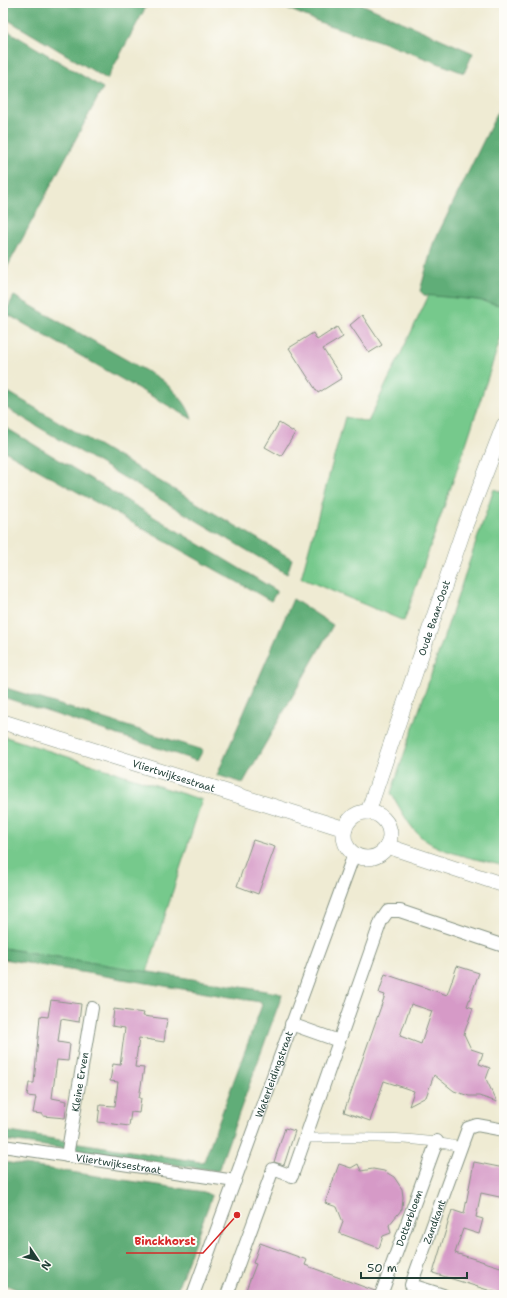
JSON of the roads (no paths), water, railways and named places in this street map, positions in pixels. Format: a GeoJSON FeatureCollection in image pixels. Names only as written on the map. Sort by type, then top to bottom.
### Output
{"type":"FeatureCollection","features":[{"type":"Feature","properties":{"kind":"street","name":"Oude Baan-Oost"},"geometry":{"type":"LineString","coordinates":[[368,812],[463,531],[504,425]]}},
{"type":"Feature","properties":{"kind":"street","name":"Vliertwijksestraat"},"geometry":{"type":"LineString","coordinates":[[3,722],[344,829]]}},
{"type":"Feature","properties":{"kind":"street"},"geometry":{"type":"LineString","coordinates":[[368,812],[376,814],[387,824],[389,839],[381,853],[365,858],[354,854],[345,843],[344,829],[349,820],[353,817],[358,814],[368,812]]}},
{"type":"Feature","properties":{"kind":"street"},"geometry":{"type":"LineString","coordinates":[[386,846],[504,885]]}},
{"type":"Feature","properties":{"kind":"street","name":"Waterleidingstraat"},"geometry":{"type":"LineString","coordinates":[[193,1295],[354,854]]}},
{"type":"Feature","properties":{"kind":"street"},"geometry":{"type":"LineString","coordinates":[[227,1295],[273,1169],[292,1176],[381,921],[388,911],[400,910],[504,946]]}},
{"type":"Feature","properties":{"kind":"street","name":"Kleine Erven"},"geometry":{"type":"LineString","coordinates":[[67,1156],[92,1008]]}},
{"type":"Feature","properties":{"kind":"street"},"geometry":{"type":"LineString","coordinates":[[292,1024],[339,1041]]}},
{"type":"Feature","properties":{"kind":"street","name":"Zandkant"},"geometry":{"type":"LineString","coordinates":[[443,1295],[411,1285],[461,1147],[468,1128],[477,1125],[504,1129]]}},
{"type":"Feature","properties":{"kind":"street"},"geometry":{"type":"LineString","coordinates":[[305,1138],[411,1139],[437,1141],[461,1147]]}},
{"type":"Feature","properties":{"kind":"street","name":"Dotterbloem"},"geometry":{"type":"LineString","coordinates":[[381,1295],[437,1141]]}},
{"type":"Feature","properties":{"kind":"street","name":"Vliertwijksestraat"},"geometry":{"type":"LineString","coordinates":[[3,1146],[234,1181]]}},
{"type":"Feature","properties":{"kind":"place","name":"Binckhorst"},"geometry":{"type":"Point","coordinates":[237,1215]}}]}
